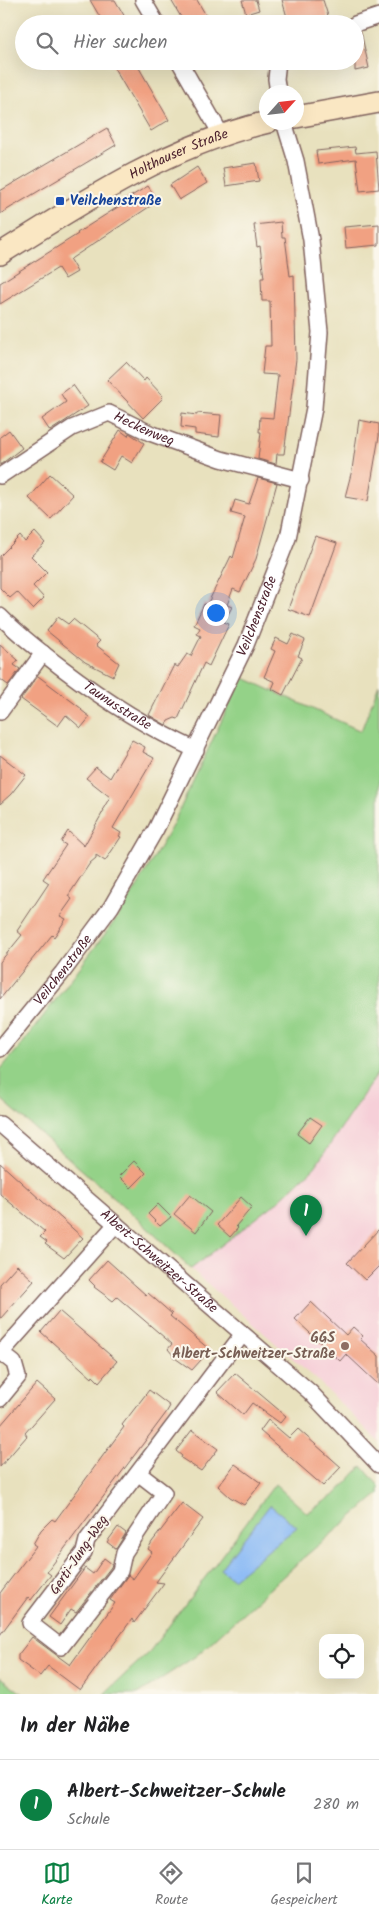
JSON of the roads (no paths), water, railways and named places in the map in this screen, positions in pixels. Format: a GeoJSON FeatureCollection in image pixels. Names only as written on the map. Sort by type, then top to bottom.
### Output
{"type":"FeatureCollection","features":[{"type":"Feature","properties":{"kind":"street"},"geometry":{"type":"LineString","coordinates":[[143,0],[152,15]]}},
{"type":"Feature","properties":{"kind":"street"},"geometry":{"type":"LineString","coordinates":[[364,21],[379,16]]}},
{"type":"Feature","properties":{"kind":"street"},"geometry":{"type":"LineString","coordinates":[[184,70],[222,136]]}},
{"type":"Feature","properties":{"kind":"street"},"geometry":{"type":"LineString","coordinates":[[277,70],[277,85]]}},
{"type":"Feature","properties":{"kind":"street"},"geometry":{"type":"LineString","coordinates":[[304,116],[379,102]]}},
{"type":"Feature","properties":{"kind":"street","name":"Holthauser Straße"},"geometry":{"type":"LineString","coordinates":[[0,254],[85,200],[147,166],[222,136],[259,125]]}},
{"type":"Feature","properties":{"kind":"street","name":"Veilchenstraße"},"geometry":{"type":"LineString","coordinates":[[0,1049],[62,973],[111,907],[156,829],[246,645],[288,538],[314,408],[320,332],[311,240],[296,160],[287,130]]}},
{"type":"Feature","properties":{"kind":"street","name":"Heckenweg"},"geometry":{"type":"LineString","coordinates":[[0,476],[72,428],[109,412],[150,432],[221,459],[301,480]]}},
{"type":"Feature","properties":{"kind":"street","name":"Taunusstraße"},"geometry":{"type":"LineString","coordinates":[[0,616],[42,653],[84,684],[134,718],[196,750]]}},
{"type":"Feature","properties":{"kind":"street"},"geometry":{"type":"LineString","coordinates":[[0,712],[42,653]]}},
{"type":"Feature","properties":{"kind":"street","name":"Albert-Schweitzer-Straße"},"geometry":{"type":"LineString","coordinates":[[0,1124],[310,1392],[379,1465]]}},
{"type":"Feature","properties":{"kind":"street"},"geometry":{"type":"LineString","coordinates":[[0,1399],[18,1377],[14,1363],[1,1352],[116,1224]]}},
{"type":"Feature","properties":{"kind":"street","name":"Gerti-Jung-Weg"},"geometry":{"type":"LineString","coordinates":[[138,1473],[164,1493],[124,1553],[120,1571],[61,1647],[30,1623],[84,1552],[87,1540],[242,1335]]}},
{"type":"Feature","properties":{"kind":"water"},"geometry":{"type":"Polygon","coordinates":[[[270,1505],[297,1527],[233,1579],[220,1569],[270,1505]]]}},
{"type":"Feature","properties":{"kind":"place","name":"Veilchenstraße"},"geometry":{"type":"Point","coordinates":[60,201]}},
{"type":"Feature","properties":{"kind":"place","name":"Albert-Schweitzer-Schule"},"geometry":{"type":"Point","coordinates":[306,1236]}},
{"type":"Feature","properties":{"kind":"place","name":"GGS Albert-Schweitzer-Straße"},"geometry":{"type":"Point","coordinates":[345,1346]}}]}
